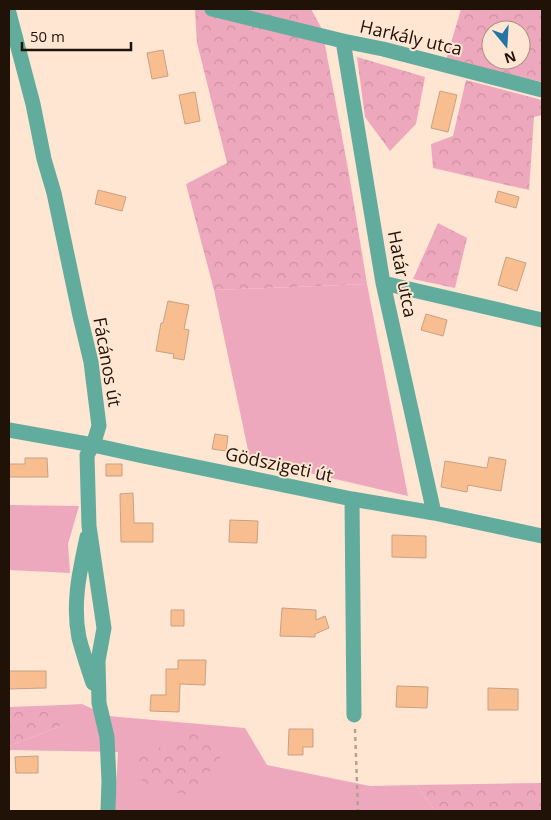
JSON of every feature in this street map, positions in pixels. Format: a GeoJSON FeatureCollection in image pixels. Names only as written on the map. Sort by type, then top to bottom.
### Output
{"type":"FeatureCollection","features":[{"type":"Feature","properties":{"kind":"street","name":"Harkály utca"},"geometry":{"type":"LineString","coordinates":[[212,9],[384,49],[542,90]]}},
{"type":"Feature","properties":{"kind":"street","name":"Fácános út"},"geometry":{"type":"LineString","coordinates":[[9,13],[54,193],[91,362],[99,426],[93,444],[87,454],[89,526],[104,628],[98,661],[99,703],[107,737],[108,811]]}},
{"type":"Feature","properties":{"kind":"street","name":"Határ utca"},"geometry":{"type":"LineString","coordinates":[[343,41],[383,283],[434,513]]}},
{"type":"Feature","properties":{"kind":"street"},"geometry":{"type":"LineString","coordinates":[[383,283],[542,320]]}},
{"type":"Feature","properties":{"kind":"street","name":"Gödszigeti út"},"geometry":{"type":"LineString","coordinates":[[9,430],[93,444],[142,456],[542,536]]}},
{"type":"Feature","properties":{"kind":"street"},"geometry":{"type":"LineString","coordinates":[[352,499],[354,714]]}},
{"type":"Feature","properties":{"kind":"street"},"geometry":{"type":"LineString","coordinates":[[89,526],[78,580],[76,608],[79,637],[99,703]]}},
{"type":"Feature","properties":{"kind":"path"},"geometry":{"type":"LineString","coordinates":[[354,714],[358,811]]}},
{"type":"Feature","properties":{"kind":"green space"},"geometry":{"type":"Polygon","coordinates":[[[195,9],[311,9],[322,29],[367,284],[214,290],[186,184],[227,163],[197,43],[195,9]]]}},
{"type":"Feature","properties":{"kind":"green space"},"geometry":{"type":"Polygon","coordinates":[[[461,9],[542,9],[542,82],[490,70],[531,70],[531,20],[481,20],[481,68],[446,60],[461,9]]]}},
{"type":"Feature","properties":{"kind":"green space"},"geometry":{"type":"Polygon","coordinates":[[[357,57],[425,77],[416,124],[390,151],[365,117],[357,57]]]}},
{"type":"Feature","properties":{"kind":"green space"},"geometry":{"type":"Polygon","coordinates":[[[466,80],[542,100],[542,115],[534,117],[529,190],[433,168],[431,144],[453,136],[466,80]]]}},
{"type":"Feature","properties":{"kind":"green space"},"geometry":{"type":"Polygon","coordinates":[[[438,223],[467,238],[455,288],[413,279],[438,223]]]}},
{"type":"Feature","properties":{"kind":"green space"},"geometry":{"type":"Polygon","coordinates":[[[367,284],[408,496],[250,459],[214,290],[367,284]]]}},
{"type":"Feature","properties":{"kind":"green space"},"geometry":{"type":"Polygon","coordinates":[[[9,505],[79,506],[68,544],[70,573],[9,570],[9,505]]]}},
{"type":"Feature","properties":{"kind":"green space"},"geometry":{"type":"Polygon","coordinates":[[[82,704],[108,716],[245,728],[267,765],[370,786],[416,785],[435,811],[115,811],[118,752],[9,750],[9,746],[63,725],[63,705],[82,704]]]}},
{"type":"Feature","properties":{"kind":"green space"},"geometry":{"type":"Polygon","coordinates":[[[63,705],[63,725],[9,746],[9,707],[63,705]]]}},
{"type":"Feature","properties":{"kind":"green space"},"geometry":{"type":"Polygon","coordinates":[[[190,731],[223,754],[191,796],[143,786],[138,759],[190,731]]]}},
{"type":"Feature","properties":{"kind":"green space"},"geometry":{"type":"Polygon","coordinates":[[[542,783],[542,811],[435,811],[416,785],[542,783]]]}},
{"type":"Feature","properties":{"kind":"building"},"geometry":{"type":"Polygon","coordinates":[[[163,50],[168,76],[152,79],[147,53],[163,50]]]}},
{"type":"Feature","properties":{"kind":"building"},"geometry":{"type":"Polygon","coordinates":[[[440,91],[457,95],[448,132],[431,128],[440,91]]]}},
{"type":"Feature","properties":{"kind":"building"},"geometry":{"type":"Polygon","coordinates":[[[195,92],[200,121],[185,124],[179,95],[195,92]]]}},
{"type":"Feature","properties":{"kind":"building"},"geometry":{"type":"Polygon","coordinates":[[[98,190],[126,197],[122,211],[95,204],[98,190]]]}},
{"type":"Feature","properties":{"kind":"building"},"geometry":{"type":"Polygon","coordinates":[[[498,191],[519,197],[516,208],[495,202],[498,191]]]}},
{"type":"Feature","properties":{"kind":"building"},"geometry":{"type":"Polygon","coordinates":[[[506,257],[526,263],[517,291],[498,285],[506,257]]]}},
{"type":"Feature","properties":{"kind":"building"},"geometry":{"type":"Polygon","coordinates":[[[168,301],[189,305],[184,329],[189,330],[184,360],[173,358],[174,354],[156,351],[161,323],[163,323],[168,301]]]}},
{"type":"Feature","properties":{"kind":"building"},"geometry":{"type":"Polygon","coordinates":[[[426,314],[447,320],[443,336],[421,330],[426,314]]]}},
{"type":"Feature","properties":{"kind":"building"},"geometry":{"type":"Polygon","coordinates":[[[215,434],[228,436],[226,451],[212,449],[215,434]]]}},
{"type":"Feature","properties":{"kind":"building"},"geometry":{"type":"Polygon","coordinates":[[[489,457],[506,460],[501,491],[468,485],[467,492],[441,487],[445,461],[487,468],[489,457]]]}},
{"type":"Feature","properties":{"kind":"building"},"geometry":{"type":"Polygon","coordinates":[[[25,458],[47,458],[48,477],[9,477],[9,464],[25,464],[25,458]]]}},
{"type":"Feature","properties":{"kind":"building"},"geometry":{"type":"Polygon","coordinates":[[[106,464],[122,464],[122,476],[106,476],[106,464]]]}},
{"type":"Feature","properties":{"kind":"building"},"geometry":{"type":"Polygon","coordinates":[[[133,493],[134,523],[153,523],[153,542],[121,542],[120,494],[133,493]]]}},
{"type":"Feature","properties":{"kind":"building"},"geometry":{"type":"Polygon","coordinates":[[[230,520],[258,521],[257,543],[229,542],[230,520]]]}},
{"type":"Feature","properties":{"kind":"building"},"geometry":{"type":"Polygon","coordinates":[[[392,535],[426,536],[426,558],[392,557],[392,535]]]}},
{"type":"Feature","properties":{"kind":"building"},"geometry":{"type":"Polygon","coordinates":[[[282,608],[316,610],[316,620],[325,616],[329,628],[315,634],[315,637],[280,636],[282,608]]]}},
{"type":"Feature","properties":{"kind":"building"},"geometry":{"type":"Polygon","coordinates":[[[171,610],[184,610],[184,626],[171,626],[171,610]]]}},
{"type":"Feature","properties":{"kind":"building"},"geometry":{"type":"Polygon","coordinates":[[[178,660],[206,660],[205,685],[180,684],[179,712],[150,711],[151,695],[166,695],[166,669],[178,669],[178,660]]]}},
{"type":"Feature","properties":{"kind":"building"},"geometry":{"type":"Polygon","coordinates":[[[9,671],[46,671],[46,688],[9,689],[9,671]]]}},
{"type":"Feature","properties":{"kind":"building"},"geometry":{"type":"Polygon","coordinates":[[[397,686],[428,687],[427,708],[396,707],[397,686]]]}},
{"type":"Feature","properties":{"kind":"building"},"geometry":{"type":"Polygon","coordinates":[[[488,688],[518,689],[518,710],[488,710],[488,688]]]}},
{"type":"Feature","properties":{"kind":"building"},"geometry":{"type":"Polygon","coordinates":[[[289,729],[313,729],[313,747],[303,747],[303,755],[288,755],[289,729]]]}},
{"type":"Feature","properties":{"kind":"building"},"geometry":{"type":"Polygon","coordinates":[[[38,756],[38,773],[16,773],[15,757],[38,756]]]}}]}
